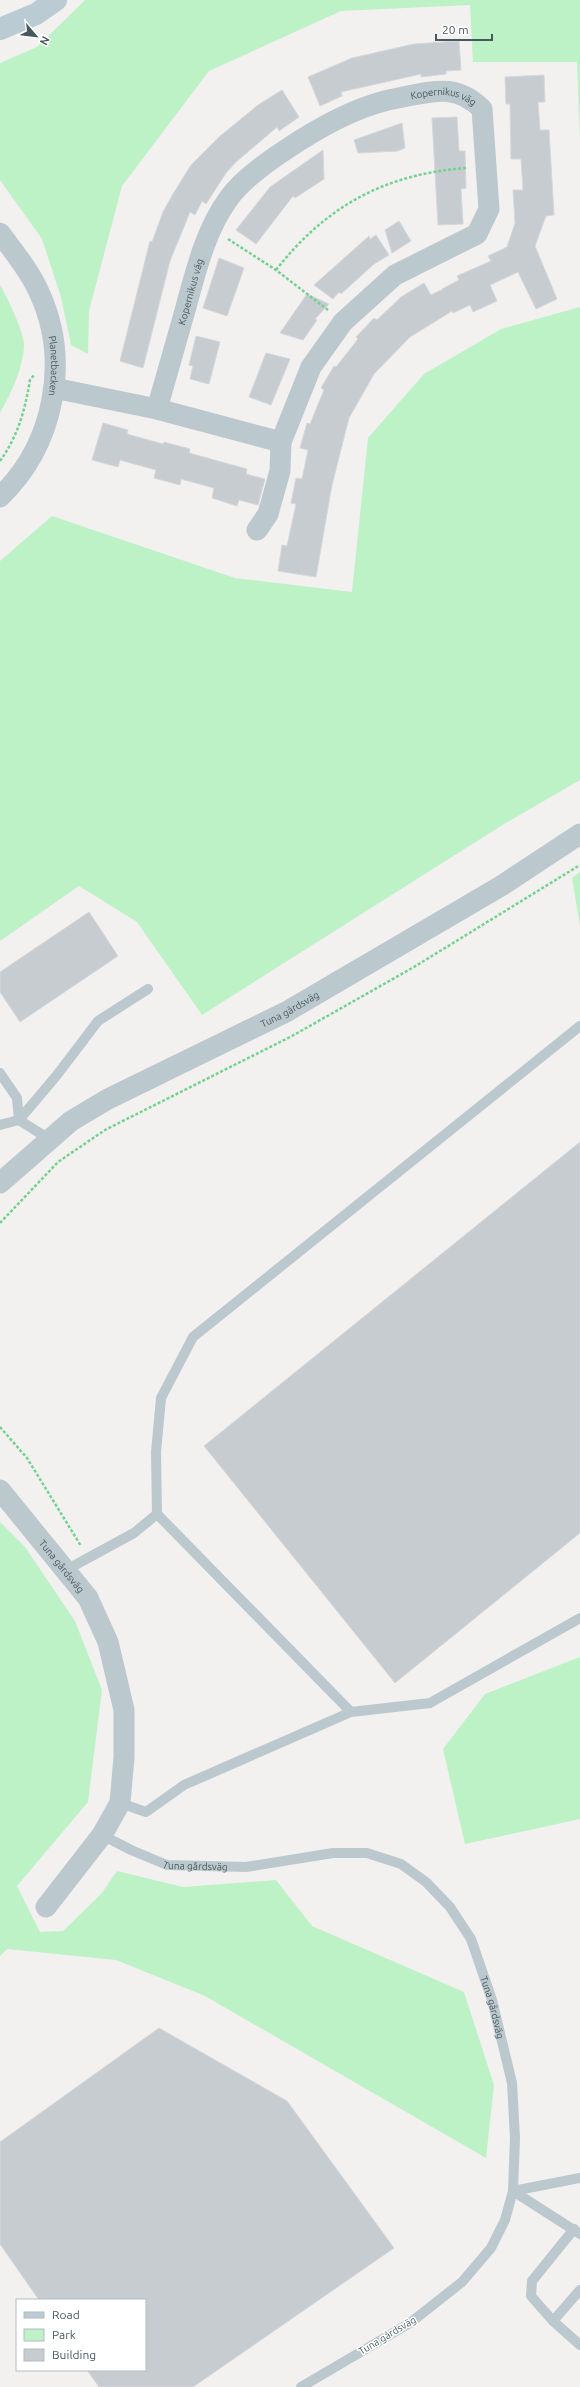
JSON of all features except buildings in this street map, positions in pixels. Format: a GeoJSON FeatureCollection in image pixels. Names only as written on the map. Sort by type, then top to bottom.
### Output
{"type":"FeatureCollection","features":[{"type":"Feature","properties":{"kind":"main road"},"geometry":{"type":"LineString","coordinates":[[0,29],[36,14],[56,0]]}},
{"type":"Feature","properties":{"kind":"street","name":"Kopernikus väg"},"geometry":{"type":"LineString","coordinates":[[157,409],[193,279],[210,229],[229,197],[267,162],[328,122],[389,100],[442,90],[459,92],[472,99],[482,109],[489,209],[477,234],[395,275],[343,322],[311,367],[281,442],[280,470],[268,514],[257,530]]}},
{"type":"Feature","properties":{"kind":"street","name":"Planetbacken"},"geometry":{"type":"LineString","coordinates":[[0,233],[41,298],[50,325],[54,388],[49,419],[43,436],[14,484],[0,497]]}},
{"type":"Feature","properties":{"kind":"street"},"geometry":{"type":"LineString","coordinates":[[54,388],[157,409],[281,442]]}},
{"type":"Feature","properties":{"kind":"street","name":"Tuna gårdsväg"},"geometry":{"type":"LineString","coordinates":[[0,1183],[71,1121],[108,1099],[286,1012],[359,971],[501,886],[580,834]]}},
{"type":"Feature","properties":{"kind":"street","name":"Tuna gårdsväg"},"geometry":{"type":"LineString","coordinates":[[0,1490],[88,1598],[100,1621],[108,1642],[117,1675],[124,1710],[124,1757],[120,1803],[102,1836],[46,1907]]}},
{"type":"Feature","properties":{"kind":"lane"},"geometry":{"type":"LineString","coordinates":[[0,1125],[19,1120],[57,1075],[98,1021],[148,989]]}},
{"type":"Feature","properties":{"kind":"lane"},"geometry":{"type":"LineString","coordinates":[[351,1712],[157,1514],[156,1452],[161,1398],[193,1337],[580,1026]]}},
{"type":"Feature","properties":{"kind":"lane"},"geometry":{"type":"LineString","coordinates":[[0,1073],[17,1098],[19,1120]]}},
{"type":"Feature","properties":{"kind":"lane"},"geometry":{"type":"LineString","coordinates":[[19,1120],[49,1139]]}},
{"type":"Feature","properties":{"kind":"lane"},"geometry":{"type":"LineString","coordinates":[[66,1570],[92,1558],[134,1532],[157,1514]]}},
{"type":"Feature","properties":{"kind":"lane"},"geometry":{"type":"LineString","coordinates":[[120,1803],[146,1812],[184,1785],[351,1712],[430,1703],[580,1618]]}},
{"type":"Feature","properties":{"kind":"lane","name":"Tuna gårdsväg"},"geometry":{"type":"LineString","coordinates":[[102,1836],[167,1865],[246,1867],[333,1853],[367,1853],[401,1864],[426,1882],[450,1907],[471,1940],[492,2000],[512,2083],[515,2138],[513,2191],[505,2220],[490,2248],[462,2282],[410,2323],[301,2387]]}},
{"type":"Feature","properties":{"kind":"lane"},"geometry":{"type":"LineString","coordinates":[[513,2191],[580,2178]]}},
{"type":"Feature","properties":{"kind":"lane"},"geometry":{"type":"LineString","coordinates":[[513,2191],[577,2231],[532,2281],[531,2296],[553,2321],[580,2345]]}},
{"type":"Feature","properties":{"kind":"lane"},"geometry":{"type":"LineString","coordinates":[[553,2321],[580,2290]]}},
{"type":"Feature","properties":{"kind":"path"},"geometry":{"type":"LineString","coordinates":[[276,270],[297,243],[317,225],[354,199],[391,183],[431,171],[486,167]]}},
{"type":"Feature","properties":{"kind":"path"},"geometry":{"type":"LineString","coordinates":[[210,229],[276,270],[343,322]]}},
{"type":"Feature","properties":{"kind":"path"},"geometry":{"type":"LineString","coordinates":[[0,461],[11,446],[23,418],[30,380],[39,370]]}},
{"type":"Feature","properties":{"kind":"path"},"geometry":{"type":"LineString","coordinates":[[0,1223],[58,1162],[105,1130],[292,1036],[414,967],[580,865]]}},
{"type":"Feature","properties":{"kind":"path"},"geometry":{"type":"LineString","coordinates":[[0,1427],[27,1458],[76,1542],[92,1558]]}},
{"type":"Feature","properties":{"kind":"green space"},"geometry":{"type":"Polygon","coordinates":[[[85,0],[580,0],[580,141],[577,62],[473,62],[470,5],[341,11],[209,71],[122,186],[89,311],[88,354],[71,345],[61,297],[42,239],[0,180],[0,63],[37,47],[85,0]]]}},
{"type":"Feature","properties":{"kind":"green space"},"geometry":{"type":"Polygon","coordinates":[[[0,285],[19,326],[24,342],[24,348],[21,365],[12,390],[0,413],[0,285]]]}},
{"type":"Feature","properties":{"kind":"green space"},"geometry":{"type":"Polygon","coordinates":[[[580,307],[580,780],[504,824],[202,1015],[137,922],[79,886],[0,941],[0,561],[52,516],[235,578],[352,592],[368,438],[424,374],[501,329],[580,307]]]}},
{"type":"Feature","properties":{"kind":"green space"},"geometry":{"type":"Polygon","coordinates":[[[580,872],[580,926],[572,878],[580,872]]]}},
{"type":"Feature","properties":{"kind":"green space"},"geometry":{"type":"Polygon","coordinates":[[[0,1522],[25,1547],[75,1621],[102,1690],[88,1802],[17,1886],[40,1932],[63,1931],[101,1894],[117,1871],[183,1887],[276,1880],[312,1926],[464,1992],[494,2085],[486,2158],[205,1996],[116,1960],[7,1949],[0,1956],[0,1522]]]}},
{"type":"Feature","properties":{"kind":"green space"},"geometry":{"type":"Polygon","coordinates":[[[580,1657],[580,1819],[465,1844],[443,1749],[485,1694],[580,1657]]]}}]}
